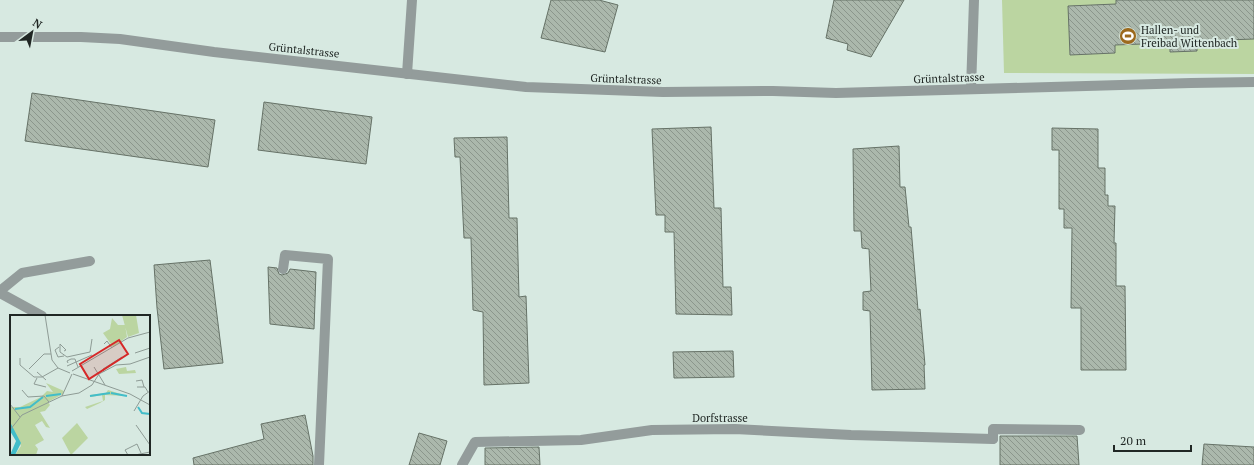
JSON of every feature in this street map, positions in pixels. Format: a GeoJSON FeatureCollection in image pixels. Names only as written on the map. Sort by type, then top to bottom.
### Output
{"type":"FeatureCollection","features":[{"type":"Feature","properties":{"kind":"street"},"geometry":{"type":"LineString","coordinates":[[407,74],[412,0]]}},
{"type":"Feature","properties":{"kind":"street"},"geometry":{"type":"LineString","coordinates":[[971,89],[974,0]]}},
{"type":"Feature","properties":{"kind":"street","name":"Grüntalstrasse"},"geometry":{"type":"LineString","coordinates":[[0,37],[81,37],[120,39],[214,52],[526,87],[663,92],[773,91],[836,94],[1254,82]]}},
{"type":"Feature","properties":{"kind":"street"},"geometry":{"type":"LineString","coordinates":[[283,269],[285,255],[328,259],[319,465]]}},
{"type":"Feature","properties":{"kind":"street"},"geometry":{"type":"LineString","coordinates":[[40,315],[0,292],[22,273],[90,261]]}},
{"type":"Feature","properties":{"kind":"street","name":"Dorfstrasse"},"geometry":{"type":"LineString","coordinates":[[462,465],[475,442],[581,440],[652,430],[735,429],[851,435],[994,439],[993,429],[1080,430]]}},
{"type":"Feature","properties":{"kind":"green space","name":"Hallen- und Freibad Wittenbach"},"geometry":{"type":"Polygon","coordinates":[[[1002,0],[1254,0],[1254,74],[1004,73],[1002,0]]]}},
{"type":"Feature","properties":{"kind":"building"},"geometry":{"type":"Polygon","coordinates":[[[551,0],[599,0],[618,5],[605,52],[541,38],[551,0]]]}},
{"type":"Feature","properties":{"kind":"building"},"geometry":{"type":"Polygon","coordinates":[[[834,0],[904,0],[871,57],[847,50],[848,44],[826,38],[834,0]]]}},
{"type":"Feature","properties":{"kind":"building"},"geometry":{"type":"Polygon","coordinates":[[[1116,0],[1254,0],[1254,39],[1197,41],[1197,51],[1170,52],[1170,43],[1115,45],[1115,53],[1070,55],[1068,6],[1116,4],[1116,0]]]}},
{"type":"Feature","properties":{"kind":"building"},"geometry":{"type":"Polygon","coordinates":[[[32,93],[215,120],[208,167],[25,141],[32,93]]]}},
{"type":"Feature","properties":{"kind":"building"},"geometry":{"type":"Polygon","coordinates":[[[264,102],[372,117],[366,164],[258,150],[264,102]]]}},
{"type":"Feature","properties":{"kind":"building"},"geometry":{"type":"Polygon","coordinates":[[[711,127],[714,208],[721,208],[723,287],[731,287],[732,315],[676,314],[674,232],[665,232],[665,215],[656,215],[652,129],[711,127]]]}},
{"type":"Feature","properties":{"kind":"building"},"geometry":{"type":"Polygon","coordinates":[[[1052,128],[1098,129],[1098,168],[1105,168],[1105,195],[1108,195],[1108,206],[1115,206],[1114,243],[1116,243],[1116,286],[1125,286],[1126,370],[1081,370],[1081,308],[1071,308],[1072,228],[1064,228],[1064,209],[1059,209],[1059,150],[1052,150],[1052,128]]]}},
{"type":"Feature","properties":{"kind":"building"},"geometry":{"type":"Polygon","coordinates":[[[507,137],[509,218],[517,218],[519,297],[526,296],[529,383],[484,385],[483,312],[473,310],[471,238],[464,238],[460,157],[455,157],[454,138],[507,137]]]}},
{"type":"Feature","properties":{"kind":"building"},"geometry":{"type":"Polygon","coordinates":[[[899,146],[900,187],[905,187],[909,227],[911,227],[918,310],[920,309],[925,365],[925,389],[872,390],[870,311],[863,310],[863,292],[871,291],[869,249],[862,248],[861,231],[854,231],[853,149],[899,146]]]}},
{"type":"Feature","properties":{"kind":"building"},"geometry":{"type":"Polygon","coordinates":[[[210,260],[223,363],[164,369],[154,265],[210,260]]]}},
{"type":"Feature","properties":{"kind":"building"},"geometry":{"type":"Polygon","coordinates":[[[268,267],[277,268],[279,274],[282,275],[288,273],[290,269],[316,272],[314,329],[270,324],[268,267]]]}},
{"type":"Feature","properties":{"kind":"building"},"geometry":{"type":"Polygon","coordinates":[[[733,351],[734,377],[674,378],[673,352],[733,351]]]}},
{"type":"Feature","properties":{"kind":"building"},"geometry":{"type":"Polygon","coordinates":[[[305,415],[313,456],[313,465],[194,465],[193,458],[264,439],[261,424],[305,415]]]}},
{"type":"Feature","properties":{"kind":"building"},"geometry":{"type":"Polygon","coordinates":[[[419,433],[447,441],[440,465],[409,465],[419,433]]]}},
{"type":"Feature","properties":{"kind":"building"},"geometry":{"type":"Polygon","coordinates":[[[1000,436],[1077,436],[1079,465],[1000,465],[1000,436]]]}},
{"type":"Feature","properties":{"kind":"building"},"geometry":{"type":"Polygon","coordinates":[[[1204,444],[1254,447],[1254,465],[1202,465],[1204,444]]]}},
{"type":"Feature","properties":{"kind":"building"},"geometry":{"type":"Polygon","coordinates":[[[539,447],[540,465],[485,465],[485,448],[539,447]]]}},
{"type":"Feature","properties":{"kind":"place","name":"Hallen- und Freibad Wittenbach"},"geometry":{"type":"Point","coordinates":[1128,36]}}]}
